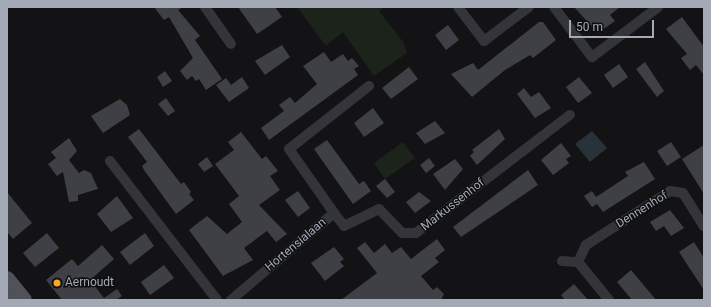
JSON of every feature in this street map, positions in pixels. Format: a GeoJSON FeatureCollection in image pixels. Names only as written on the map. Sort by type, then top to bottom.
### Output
{"type":"FeatureCollection","features":[{"type":"Feature","properties":{"kind":"main road"},"geometry":{"type":"LineString","coordinates":[[7,279],[24,300]]}},
{"type":"Feature","properties":{"kind":"main road"},"geometry":{"type":"LineString","coordinates":[[7,297],[10,300]]}},
{"type":"Feature","properties":{"kind":"street"},"geometry":{"type":"LineString","coordinates":[[205,7],[231,44]]}},
{"type":"Feature","properties":{"kind":"street"},"geometry":{"type":"LineString","coordinates":[[458,7],[484,41],[529,7]]}},
{"type":"Feature","properties":{"kind":"street"},"geometry":{"type":"LineString","coordinates":[[554,7],[592,57],[658,7]]}},
{"type":"Feature","properties":{"kind":"street","name":"Hortensialaan"},"geometry":{"type":"LineString","coordinates":[[231,300],[334,213],[289,149],[369,86]]}},
{"type":"Feature","properties":{"kind":"street","name":"Markussenhof"},"geometry":{"type":"LineString","coordinates":[[334,213],[344,226],[379,209],[402,233],[416,233],[570,114]]}},
{"type":"Feature","properties":{"kind":"street"},"geometry":{"type":"LineString","coordinates":[[110,161],[217,300]]}},
{"type":"Feature","properties":{"kind":"street","name":"Dennenhof"},"geometry":{"type":"LineString","coordinates":[[578,262],[586,245],[670,191],[682,193],[704,226]]}},
{"type":"Feature","properties":{"kind":"street"},"geometry":{"type":"LineString","coordinates":[[562,261],[578,262],[609,300]]}},
{"type":"Feature","properties":{"kind":"shaded area"},"geometry":{"type":"Polygon","coordinates":[[[297,7],[384,7],[379,11],[404,43],[407,53],[374,76],[343,32],[326,46],[297,7]]]}},
{"type":"Feature","properties":{"kind":"shaded area"},"geometry":{"type":"Polygon","coordinates":[[[592,131],[607,148],[590,162],[575,144],[592,131]]]}},
{"type":"Feature","properties":{"kind":"shaded area"},"geometry":{"type":"Polygon","coordinates":[[[403,142],[415,158],[385,179],[374,163],[403,142]]]}},
{"type":"Feature","properties":{"kind":"building"},"geometry":{"type":"Polygon","coordinates":[[[154,7],[183,7],[178,10],[200,36],[195,40],[222,79],[206,90],[199,79],[196,81],[192,76],[187,80],[180,71],[193,58],[169,17],[164,20],[154,7]]]}},
{"type":"Feature","properties":{"kind":"building"},"geometry":{"type":"Polygon","coordinates":[[[238,7],[275,7],[282,17],[257,34],[238,7]]]}},
{"type":"Feature","properties":{"kind":"building"},"geometry":{"type":"Polygon","coordinates":[[[574,7],[620,7],[610,15],[615,21],[598,33],[574,7]]]}},
{"type":"Feature","properties":{"kind":"building"},"geometry":{"type":"Polygon","coordinates":[[[682,17],[704,47],[704,75],[696,65],[690,70],[681,58],[687,54],[666,29],[682,17]]]}},
{"type":"Feature","properties":{"kind":"building"},"geometry":{"type":"Polygon","coordinates":[[[539,22],[543,22],[556,40],[533,58],[530,55],[505,70],[472,97],[451,74],[473,63],[478,70],[539,22]]]}},
{"type":"Feature","properties":{"kind":"building"},"geometry":{"type":"Polygon","coordinates":[[[448,25],[459,40],[446,50],[435,35],[448,25]]]}},
{"type":"Feature","properties":{"kind":"building"},"geometry":{"type":"Polygon","coordinates":[[[282,45],[290,57],[265,75],[255,61],[282,45]]]}},
{"type":"Feature","properties":{"kind":"building"},"geometry":{"type":"Polygon","coordinates":[[[324,52],[331,62],[343,54],[348,61],[352,58],[359,66],[354,69],[358,75],[269,140],[261,128],[284,111],[279,105],[290,97],[295,103],[317,84],[303,66],[324,52]]]}},
{"type":"Feature","properties":{"kind":"building"},"geometry":{"type":"Polygon","coordinates":[[[645,62],[664,91],[657,97],[636,69],[645,62]]]}},
{"type":"Feature","properties":{"kind":"building"},"geometry":{"type":"Polygon","coordinates":[[[619,64],[628,77],[613,88],[604,75],[619,64]]]}},
{"type":"Feature","properties":{"kind":"building"},"geometry":{"type":"Polygon","coordinates":[[[409,67],[418,79],[391,99],[382,88],[409,67]]]}},
{"type":"Feature","properties":{"kind":"building"},"geometry":{"type":"Polygon","coordinates":[[[165,71],[172,81],[163,87],[157,77],[165,71]]]}},
{"type":"Feature","properties":{"kind":"building"},"geometry":{"type":"Polygon","coordinates":[[[242,77],[249,88],[229,102],[216,85],[226,78],[231,85],[242,77]]]}},
{"type":"Feature","properties":{"kind":"building"},"geometry":{"type":"Polygon","coordinates":[[[579,77],[592,93],[578,103],[566,87],[579,77]]]}},
{"type":"Feature","properties":{"kind":"building"},"geometry":{"type":"Polygon","coordinates":[[[524,88],[531,97],[539,92],[551,108],[535,118],[517,94],[524,88]]]}},
{"type":"Feature","properties":{"kind":"building"},"geometry":{"type":"Polygon","coordinates":[[[166,98],[175,111],[168,116],[158,104],[166,98]]]}},
{"type":"Feature","properties":{"kind":"building"},"geometry":{"type":"Polygon","coordinates":[[[120,99],[127,105],[130,115],[103,133],[91,116],[120,99]]]}},
{"type":"Feature","properties":{"kind":"building"},"geometry":{"type":"Polygon","coordinates":[[[373,108],[384,123],[364,137],[354,123],[373,108]]]}},
{"type":"Feature","properties":{"kind":"building"},"geometry":{"type":"Polygon","coordinates":[[[435,121],[445,133],[425,144],[416,133],[435,121]]]}},
{"type":"Feature","properties":{"kind":"building"},"geometry":{"type":"Polygon","coordinates":[[[139,129],[181,184],[184,182],[191,192],[189,194],[194,200],[176,214],[144,170],[142,166],[147,162],[128,137],[139,129]]]}},
{"type":"Feature","properties":{"kind":"building"},"geometry":{"type":"Polygon","coordinates":[[[499,129],[505,139],[477,165],[470,156],[474,152],[472,150],[499,129]]]}},
{"type":"Feature","properties":{"kind":"building"},"geometry":{"type":"Polygon","coordinates":[[[241,132],[262,159],[266,156],[278,171],[270,176],[280,190],[259,205],[287,234],[276,242],[267,231],[244,248],[253,260],[223,276],[189,230],[207,216],[227,234],[242,222],[229,204],[239,196],[215,164],[234,150],[228,142],[241,132]]]}},
{"type":"Feature","properties":{"kind":"building"},"geometry":{"type":"Polygon","coordinates":[[[69,138],[77,151],[69,160],[79,173],[84,170],[91,173],[98,189],[78,195],[78,201],[69,202],[63,172],[57,176],[48,164],[56,158],[51,152],[69,138]]]}},
{"type":"Feature","properties":{"kind":"building"},"geometry":{"type":"Polygon","coordinates":[[[327,140],[359,184],[364,181],[371,191],[353,204],[314,149],[327,140]]]}},
{"type":"Feature","properties":{"kind":"building"},"geometry":{"type":"Polygon","coordinates":[[[671,142],[681,157],[667,166],[657,151],[671,142]]]}},
{"type":"Feature","properties":{"kind":"building"},"geometry":{"type":"Polygon","coordinates":[[[561,143],[571,156],[566,159],[569,163],[553,175],[541,160],[561,143]]]}},
{"type":"Feature","properties":{"kind":"building"},"geometry":{"type":"Polygon","coordinates":[[[704,145],[704,194],[682,159],[704,145]]]}},
{"type":"Feature","properties":{"kind":"building"},"geometry":{"type":"Polygon","coordinates":[[[207,157],[213,166],[204,172],[198,164],[207,157]]]}},
{"type":"Feature","properties":{"kind":"building"},"geometry":{"type":"Polygon","coordinates":[[[429,158],[435,166],[426,173],[420,165],[429,158]]]}},
{"type":"Feature","properties":{"kind":"building"},"geometry":{"type":"Polygon","coordinates":[[[455,159],[463,169],[445,190],[433,174],[455,159]]]}},
{"type":"Feature","properties":{"kind":"building"},"geometry":{"type":"Polygon","coordinates":[[[644,162],[655,179],[603,212],[597,204],[592,207],[584,196],[592,191],[596,197],[628,176],[625,172],[644,162]]]}},
{"type":"Feature","properties":{"kind":"building"},"geometry":{"type":"Polygon","coordinates":[[[528,170],[538,185],[461,237],[453,227],[528,170]]]}},
{"type":"Feature","properties":{"kind":"building"},"geometry":{"type":"Polygon","coordinates":[[[385,179],[395,192],[387,198],[376,186],[385,179]]]}},
{"type":"Feature","properties":{"kind":"building"},"geometry":{"type":"Polygon","coordinates":[[[298,191],[310,208],[298,217],[285,200],[298,191]]]}},
{"type":"Feature","properties":{"kind":"building"},"geometry":{"type":"Polygon","coordinates":[[[7,192],[32,223],[13,239],[7,232],[7,192]]]}},
{"type":"Feature","properties":{"kind":"building"},"geometry":{"type":"Polygon","coordinates":[[[419,192],[431,201],[415,213],[406,202],[419,192]]]}},
{"type":"Feature","properties":{"kind":"building"},"geometry":{"type":"Polygon","coordinates":[[[117,196],[133,218],[111,232],[97,214],[117,196]]]}},
{"type":"Feature","properties":{"kind":"building"},"geometry":{"type":"Polygon","coordinates":[[[670,210],[684,228],[671,236],[664,226],[656,231],[650,222],[670,210]]]}},
{"type":"Feature","properties":{"kind":"building"},"geometry":{"type":"Polygon","coordinates":[[[47,233],[59,248],[35,267],[23,253],[47,233]]]}},
{"type":"Feature","properties":{"kind":"building"},"geometry":{"type":"Polygon","coordinates":[[[145,233],[154,246],[130,265],[120,252],[145,233]]]}},
{"type":"Feature","properties":{"kind":"building"},"geometry":{"type":"Polygon","coordinates":[[[437,239],[445,250],[435,258],[439,262],[421,276],[433,290],[437,287],[444,294],[441,300],[341,300],[377,273],[357,248],[365,242],[374,253],[385,244],[392,253],[401,247],[411,259],[437,239]]]}},
{"type":"Feature","properties":{"kind":"building"},"geometry":{"type":"Polygon","coordinates":[[[694,242],[704,258],[704,290],[679,252],[694,242]]]}},
{"type":"Feature","properties":{"kind":"building"},"geometry":{"type":"Polygon","coordinates":[[[102,245],[114,259],[90,280],[104,298],[117,289],[122,296],[116,300],[62,300],[46,280],[72,259],[78,266],[102,245]]]}},
{"type":"Feature","properties":{"kind":"building"},"geometry":{"type":"Polygon","coordinates":[[[334,247],[344,259],[340,262],[344,266],[325,281],[311,263],[334,247]]]}},
{"type":"Feature","properties":{"kind":"building"},"geometry":{"type":"Polygon","coordinates":[[[164,265],[174,278],[150,295],[141,282],[164,265]]]}},
{"type":"Feature","properties":{"kind":"building"},"geometry":{"type":"Polygon","coordinates":[[[631,270],[656,300],[632,300],[617,282],[631,270]]]}},
{"type":"Feature","properties":{"kind":"building"},"geometry":{"type":"Polygon","coordinates":[[[574,284],[588,300],[565,300],[561,295],[574,284]]]}},
{"type":"Feature","properties":{"kind":"place","name":"Aernoudt"},"geometry":{"type":"Point","coordinates":[57,283]}}]}
